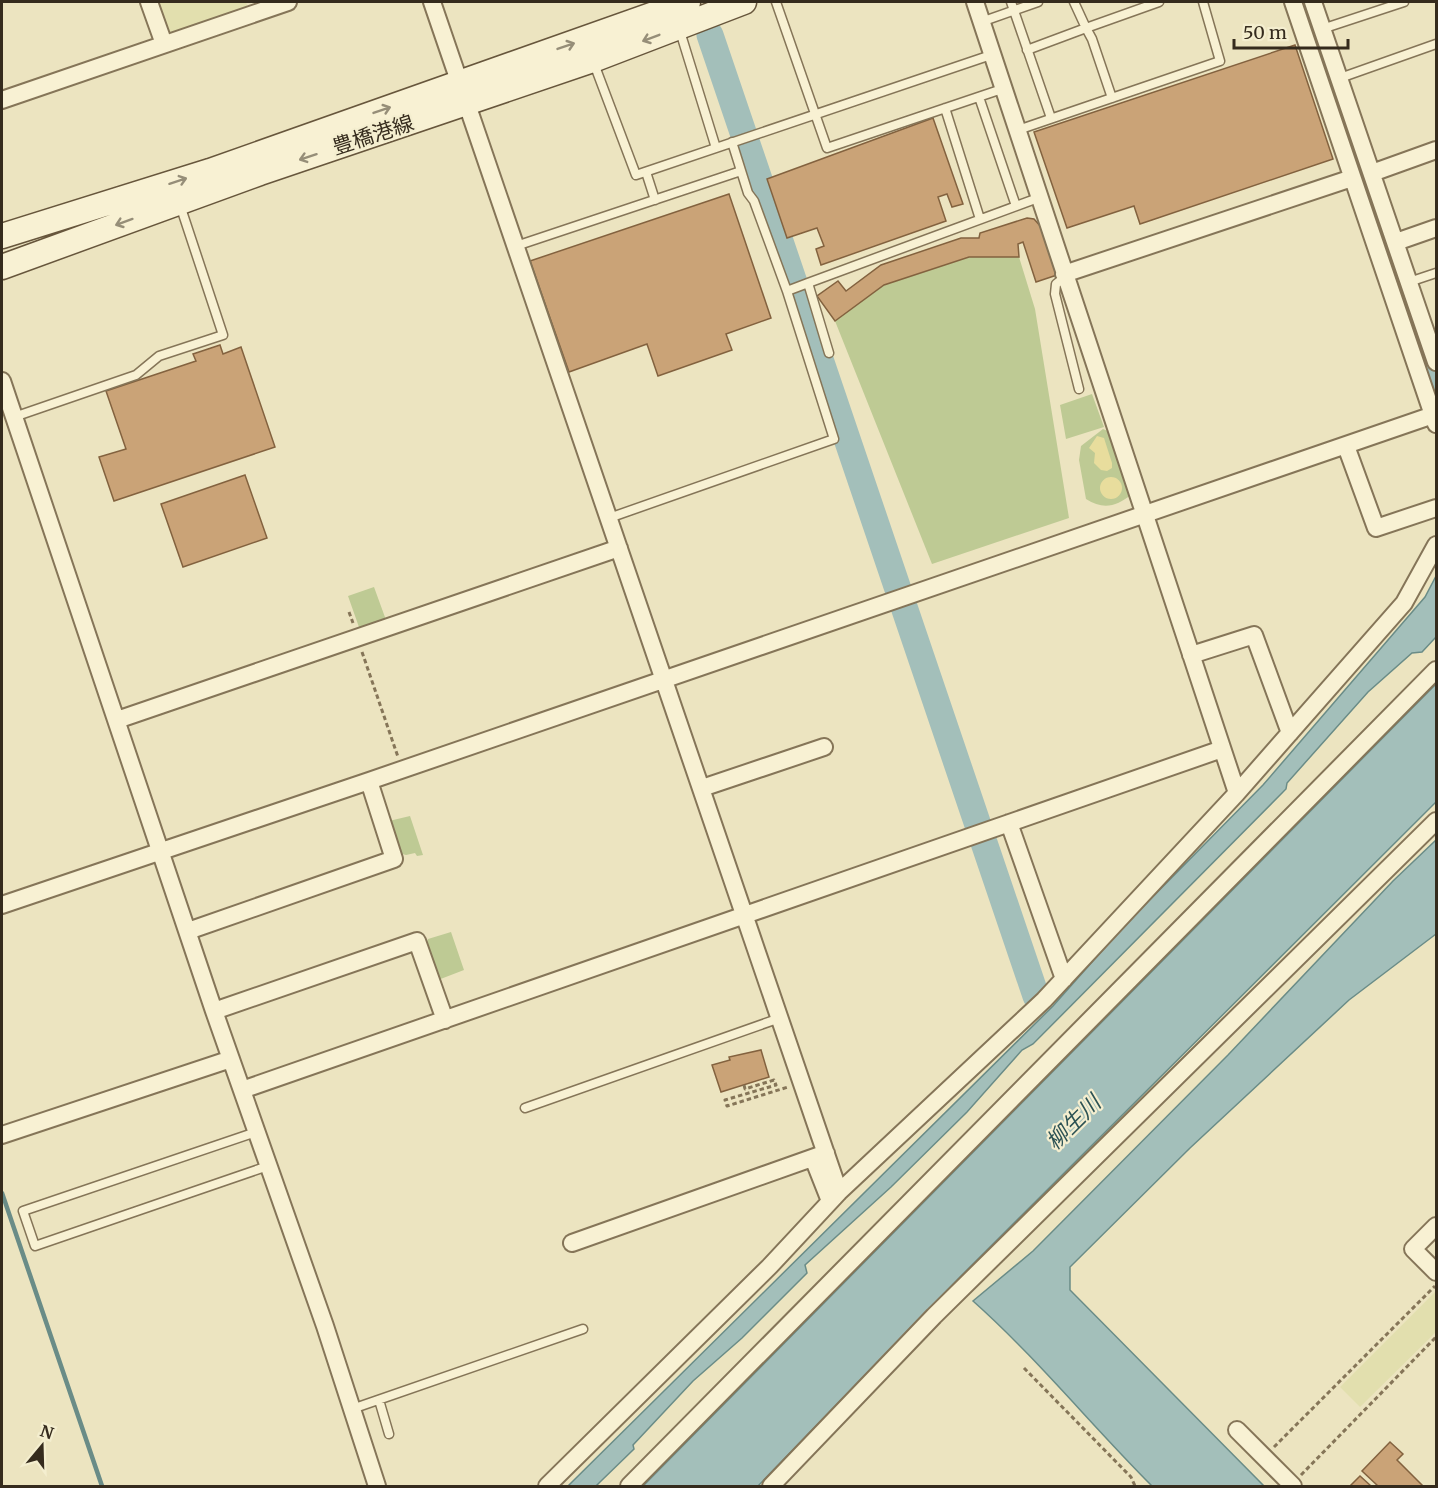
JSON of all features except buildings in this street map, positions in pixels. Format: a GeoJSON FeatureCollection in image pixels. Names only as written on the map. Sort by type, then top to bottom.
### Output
{"type":"FeatureCollection","features":[{"type":"Feature","properties":{"kind":"main road","name":"豊橋港線"},"geometry":{"type":"LineString","coordinates":[[2,267],[465,93],[688,2]]}},
{"type":"Feature","properties":{"kind":"main road","name":"豊橋港線"},"geometry":{"type":"LineString","coordinates":[[2,236],[465,93],[593,60],[744,2]]}},
{"type":"Feature","properties":{"kind":"street"},"geometry":{"type":"LineString","coordinates":[[149,2],[164,44]]}},
{"type":"Feature","properties":{"kind":"street"},"geometry":{"type":"LineString","coordinates":[[2,100],[288,2]]}},
{"type":"Feature","properties":{"kind":"street"},"geometry":{"type":"LineString","coordinates":[[432,2],[745,914],[780,1018],[834,1196]]}},
{"type":"Feature","properties":{"kind":"street"},"geometry":{"type":"LineString","coordinates":[[975,2],[1236,793]]}},
{"type":"Feature","properties":{"kind":"street"},"geometry":{"type":"LineString","coordinates":[[2,905],[369,782],[664,678],[1346,446],[1436,418],[1293,2]]}},
{"type":"Feature","properties":{"kind":"street"},"geometry":{"type":"LineString","coordinates":[[1313,2],[1409,282],[1431,327],[1437,362]]}},
{"type":"Feature","properties":{"kind":"street"},"geometry":{"type":"LineString","coordinates":[[1371,173],[1437,150]]}},
{"type":"Feature","properties":{"kind":"street"},"geometry":{"type":"LineString","coordinates":[[1064,276],[1353,178]]}},
{"type":"Feature","properties":{"kind":"street"},"geometry":{"type":"LineString","coordinates":[[1396,242],[1437,228]]}},
{"type":"Feature","properties":{"kind":"street"},"geometry":{"type":"LineString","coordinates":[[2,381],[377,1486]]}},
{"type":"Feature","properties":{"kind":"street"},"geometry":{"type":"LineString","coordinates":[[1346,446],[1376,528],[1437,508]]}},
{"type":"Feature","properties":{"kind":"street"},"geometry":{"type":"LineString","coordinates":[[547,1486],[762,1274],[834,1196],[1064,979],[1236,793],[1404,603],[1437,545]]}},
{"type":"Feature","properties":{"kind":"street"},"geometry":{"type":"LineString","coordinates":[[117,720],[619,548]]}},
{"type":"Feature","properties":{"kind":"street"},"geometry":{"type":"LineString","coordinates":[[1191,655],[1254,635],[1290,733]]}},
{"type":"Feature","properties":{"kind":"street"},"geometry":{"type":"LineString","coordinates":[[629,1486],[1437,670]]}},
{"type":"Feature","properties":{"kind":"street"},"geometry":{"type":"LineString","coordinates":[[702,788],[824,747]]}},
{"type":"Feature","properties":{"kind":"street"},"geometry":{"type":"LineString","coordinates":[[242,1090],[1222,749]]}},
{"type":"Feature","properties":{"kind":"street"},"geometry":{"type":"LineString","coordinates":[[188,931],[394,859],[369,782]]}},
{"type":"Feature","properties":{"kind":"street"},"geometry":{"type":"LineString","coordinates":[[771,1486],[934,1316],[1437,821]]}},
{"type":"Feature","properties":{"kind":"street"},"geometry":{"type":"LineString","coordinates":[[1009,823],[1064,979]]}},
{"type":"Feature","properties":{"kind":"street"},"geometry":{"type":"LineString","coordinates":[[214,1011],[417,941],[445,1020]]}},
{"type":"Feature","properties":{"kind":"street"},"geometry":{"type":"LineString","coordinates":[[2,1135],[231,1059]]}},
{"type":"Feature","properties":{"kind":"street"},"geometry":{"type":"LineString","coordinates":[[572,1243],[820,1156]]}},
{"type":"Feature","properties":{"kind":"street"},"geometry":{"type":"LineString","coordinates":[[1437,1226],[1413,1249],[1437,1272]]}},
{"type":"Feature","properties":{"kind":"street"},"geometry":{"type":"LineString","coordinates":[[1237,1430],[1292,1485]]}},
{"type":"Feature","properties":{"kind":"lane"},"geometry":{"type":"LineString","coordinates":[[776,2],[827,148],[1002,89]]}},
{"type":"Feature","properties":{"kind":"lane"},"geometry":{"type":"LineString","coordinates":[[981,22],[1012,6],[1038,2]]}},
{"type":"Feature","properties":{"kind":"lane"},"geometry":{"type":"LineString","coordinates":[[1074,2],[1092,39],[1112,98]]}},
{"type":"Feature","properties":{"kind":"lane"},"geometry":{"type":"LineString","coordinates":[[1028,50],[1159,2]]}},
{"type":"Feature","properties":{"kind":"lane"},"geometry":{"type":"LineString","coordinates":[[1016,131],[1220,61],[1203,2]]}},
{"type":"Feature","properties":{"kind":"lane"},"geometry":{"type":"LineString","coordinates":[[1322,29],[1404,2]]}},
{"type":"Feature","properties":{"kind":"lane"},"geometry":{"type":"LineString","coordinates":[[1012,6],[1051,118]]}},
{"type":"Feature","properties":{"kind":"lane"},"geometry":{"type":"LineString","coordinates":[[679,27],[716,148]]}},
{"type":"Feature","properties":{"kind":"lane"},"geometry":{"type":"LineString","coordinates":[[1340,78],[1437,44]]}},
{"type":"Feature","properties":{"kind":"lane"},"geometry":{"type":"LineString","coordinates":[[593,60],[636,175],[991,55]]}},
{"type":"Feature","properties":{"kind":"lane"},"geometry":{"type":"LineString","coordinates":[[979,97],[1016,206]]}},
{"type":"Feature","properties":{"kind":"lane"},"geometry":{"type":"LineString","coordinates":[[945,108],[980,219]]}},
{"type":"Feature","properties":{"kind":"lane"},"geometry":{"type":"LineString","coordinates":[[736,141],[741,171],[829,353]]}},
{"type":"Feature","properties":{"kind":"lane"},"geometry":{"type":"LineString","coordinates":[[516,246],[741,171]]}},
{"type":"Feature","properties":{"kind":"lane"},"geometry":{"type":"LineString","coordinates":[[646,172],[655,200]]}},
{"type":"Feature","properties":{"kind":"lane"},"geometry":{"type":"LineString","coordinates":[[796,287],[1038,198]]}},
{"type":"Feature","properties":{"kind":"lane"},"geometry":{"type":"LineString","coordinates":[[14,417],[136,375],[159,356],[223,334],[179,202]]}},
{"type":"Feature","properties":{"kind":"lane"},"geometry":{"type":"LineString","coordinates":[[1409,282],[1437,273]]}},
{"type":"Feature","properties":{"kind":"lane"},"geometry":{"type":"LineString","coordinates":[[1064,276],[1056,284],[1055,294],[1079,389]]}},
{"type":"Feature","properties":{"kind":"lane"},"geometry":{"type":"LineString","coordinates":[[609,518],[834,439],[796,287]]}},
{"type":"Feature","properties":{"kind":"lane"},"geometry":{"type":"LineString","coordinates":[[525,1108],[780,1018]]}},
{"type":"Feature","properties":{"kind":"lane"},"geometry":{"type":"LineString","coordinates":[[256,1132],[23,1211],[35,1246],[268,1166]]}},
{"type":"Feature","properties":{"kind":"lane"},"geometry":{"type":"LineString","coordinates":[[352,1409],[583,1329]]}},
{"type":"Feature","properties":{"kind":"lane"},"geometry":{"type":"LineString","coordinates":[[379,1400],[389,1434]]}},
{"type":"Feature","properties":{"kind":"path"},"geometry":{"type":"LineString","coordinates":[[349,612],[402,770]]}},
{"type":"Feature","properties":{"kind":"path"},"geometry":{"type":"LineString","coordinates":[[744,1085],[745,1089],[774,1080],[776,1084],[725,1100],[727,1106],[796,1084]]}},
{"type":"Feature","properties":{"kind":"path"},"geometry":{"type":"LineString","coordinates":[[1264,1457],[1432,1289]]}},
{"type":"Feature","properties":{"kind":"path"},"geometry":{"type":"LineString","coordinates":[[1292,1485],[1437,1337]]}},
{"type":"Feature","properties":{"kind":"path"},"geometry":{"type":"LineString","coordinates":[[1024,1368],[1131,1477],[1135,1486]]}},
{"type":"Feature","properties":{"kind":"shaded area"},"geometry":{"type":"Polygon","coordinates":[[[154,2],[246,2],[248,9],[166,36],[154,2]]]}},
{"type":"Feature","properties":{"kind":"shaded area"},"geometry":{"type":"Polygon","coordinates":[[[1436,1291],[1436,1332],[1360,1407],[1340,1387],[1436,1291]]]}},
{"type":"Feature","properties":{"kind":"green space"},"geometry":{"type":"Polygon","coordinates":[[[969,257],[1019,257],[1035,309],[1069,518],[932,564],[835,321],[884,285],[969,257]]]}},
{"type":"Feature","properties":{"kind":"green space"},"geometry":{"type":"Polygon","coordinates":[[[1092,394],[1104,427],[1066,439],[1060,405],[1092,394]]]}},
{"type":"Feature","properties":{"kind":"green space"},"geometry":{"type":"Polygon","coordinates":[[[1103,429],[1110,432],[1132,494],[1120,502],[1104,506],[1086,499],[1079,460],[1081,446],[1103,429]]]}},
{"type":"Feature","properties":{"kind":"green space"},"geometry":{"type":"Polygon","coordinates":[[[374,587],[386,620],[360,630],[348,596],[374,587]]]}},
{"type":"Feature","properties":{"kind":"green space"},"geometry":{"type":"Polygon","coordinates":[[[410,816],[423,855],[399,853],[389,821],[410,816]]]}},
{"type":"Feature","properties":{"kind":"green space"},"geometry":{"type":"Polygon","coordinates":[[[451,932],[464,970],[438,980],[426,945],[428,939],[451,932]]]}},
{"type":"Feature","properties":{"kind":"sand"},"geometry":{"type":"Polygon","coordinates":[[[1097,436],[1104,438],[1112,463],[1112,468],[1107,471],[1101,470],[1094,463],[1095,453],[1089,448],[1097,436]]]}},
{"type":"Feature","properties":{"kind":"sand"},"geometry":{"type":"Polygon","coordinates":[[[1111,477],[1119,480],[1122,488],[1119,496],[1111,499],[1103,496],[1100,488],[1103,480],[1111,477]]]}},
{"type":"Feature","properties":{"kind":"water"},"geometry":{"type":"Polygon","coordinates":[[[1436,576],[1436,637],[1422,652],[1412,653],[1368,692],[1287,783],[1286,789],[1033,1044],[1022,1050],[967,1112],[891,1187],[805,1265],[807,1273],[742,1338],[693,1381],[633,1445],[634,1449],[596,1486],[568,1486],[1053,1006],[1124,926],[1263,785],[1425,597],[1436,576]]]}},
{"type":"Feature","properties":{"kind":"water","name":"柳生川"},"geometry":{"type":"Polygon","coordinates":[[[1436,684],[1436,802],[959,1278],[758,1486],[643,1486],[1436,684]]]}},
{"type":"Feature","properties":{"kind":"water"},"geometry":{"type":"Polygon","coordinates":[[[1436,840],[1436,934],[1349,1000],[1190,1148],[1070,1267],[1070,1290],[1264,1486],[1152,1486],[1042,1368],[973,1301],[1033,1251],[1228,1055],[1393,881],[1436,840]]]}},
{"type":"Feature","properties":{"kind":"waterway"},"geometry":{"type":"LineString","coordinates":[[1304,2],[1379,222]]}},
{"type":"Feature","properties":{"kind":"waterway"},"geometry":{"type":"LineString","coordinates":[[710,35],[1036,996]]}},
{"type":"Feature","properties":{"kind":"waterway"},"geometry":{"type":"LineString","coordinates":[[1417,332],[1436,388]]}},
{"type":"Feature","properties":{"kind":"waterway"},"geometry":{"type":"LineString","coordinates":[[2,1193],[102,1486]]}}]}
